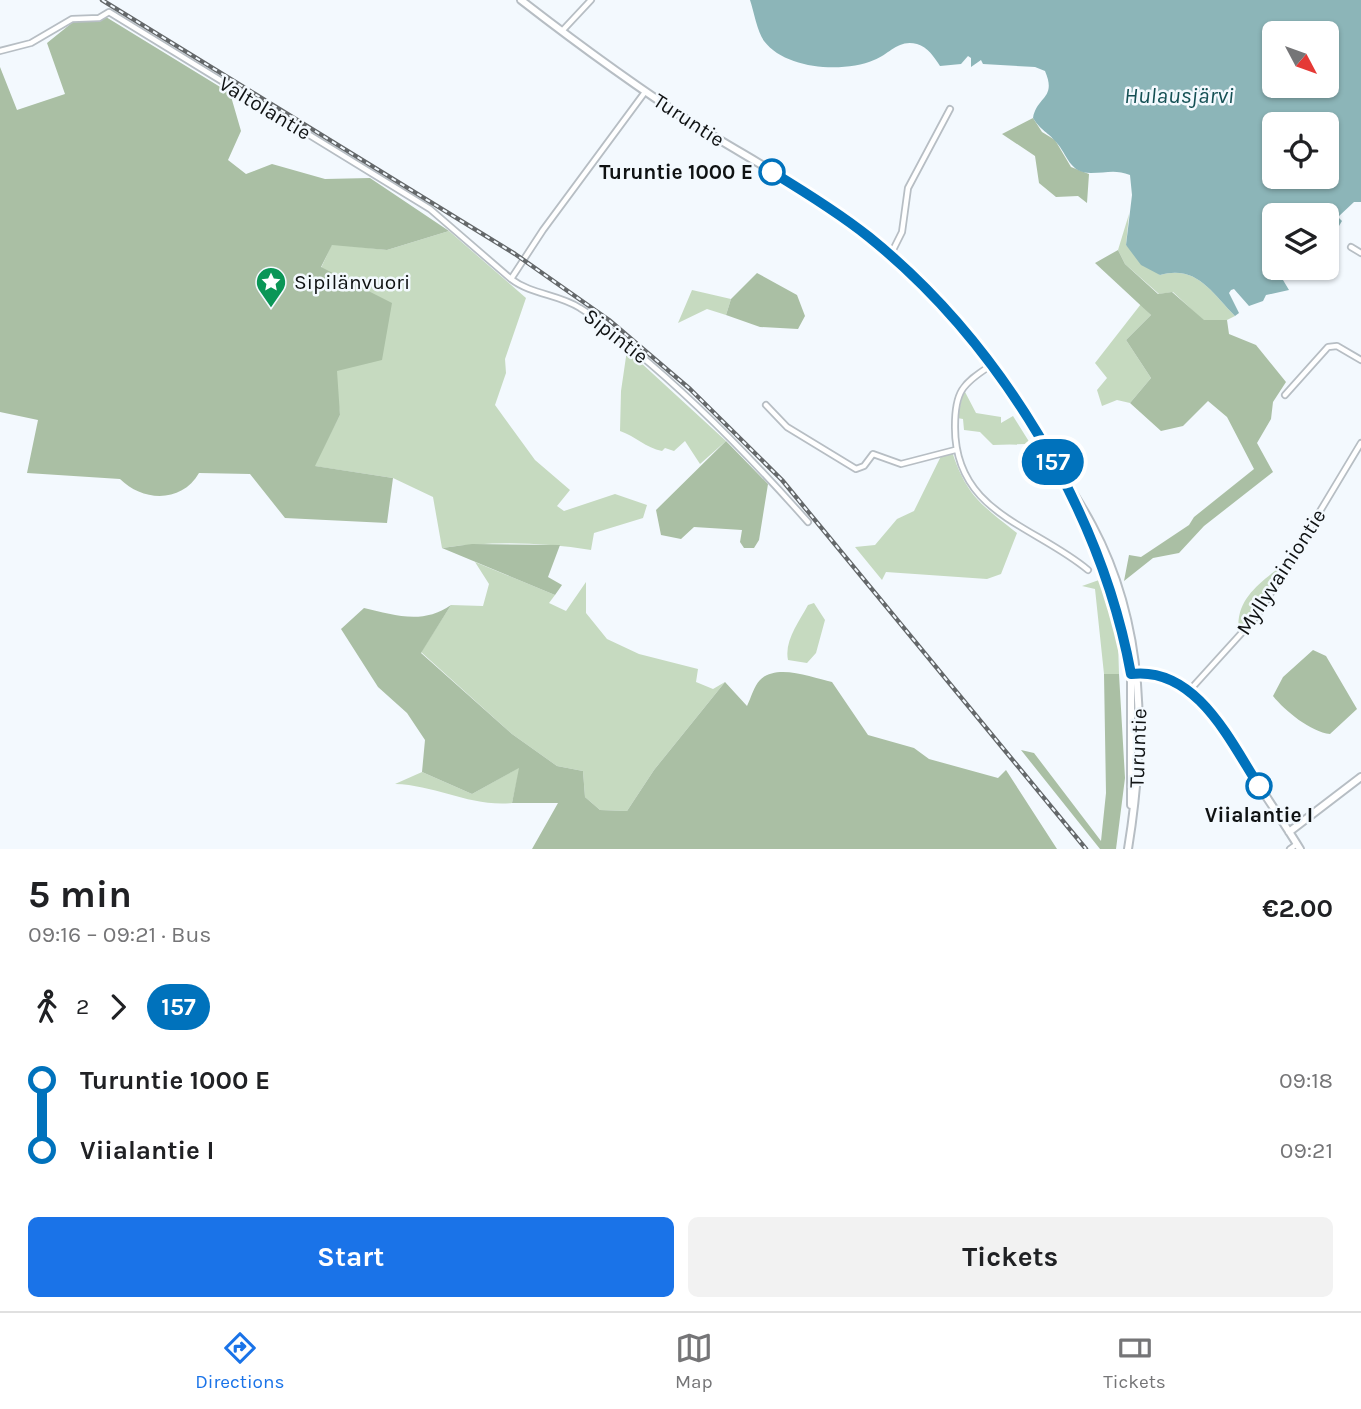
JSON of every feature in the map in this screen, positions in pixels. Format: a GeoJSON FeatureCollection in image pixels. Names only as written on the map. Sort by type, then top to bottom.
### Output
{"type":"FeatureCollection","features":[{"type":"Feature","properties":{"kind":"main road","name":"Turuntie"},"geometry":{"type":"LineString","coordinates":[[522,0],[645,92],[846,220],[933,296],[991,366],[1092,526],[1118,586],[1134,673],[1141,739],[1127,849]]}},
{"type":"Feature","properties":{"kind":"main road"},"geometry":{"type":"LineString","coordinates":[[1134,673],[1161,676],[1189,691],[1215,719],[1299,847]]}},
{"type":"Feature","properties":{"kind":"main road"},"geometry":{"type":"LineString","coordinates":[[1289,832],[1361,777]]}},
{"type":"Feature","properties":{"kind":"street"},"geometry":{"type":"LineString","coordinates":[[562,31],[591,0]]}},
{"type":"Feature","properties":{"kind":"street","name":"Valtolantie"},"geometry":{"type":"LineString","coordinates":[[0,51],[31,43],[72,19],[99,18],[109,12],[430,209],[511,279]]}},
{"type":"Feature","properties":{"kind":"street"},"geometry":{"type":"LineString","coordinates":[[511,279],[543,230],[645,92]]}},
{"type":"Feature","properties":{"kind":"street"},"geometry":{"type":"LineString","coordinates":[[890,256],[902,232],[908,188],[950,109]]}},
{"type":"Feature","properties":{"kind":"street"},"geometry":{"type":"LineString","coordinates":[[1351,247],[1361,253]]}},
{"type":"Feature","properties":{"kind":"street","name":"Sipintie"},"geometry":{"type":"LineString","coordinates":[[511,279],[523,288],[579,307],[611,331],[669,379],[748,454],[808,522]]}},
{"type":"Feature","properties":{"kind":"street"},"geometry":{"type":"LineString","coordinates":[[1285,395],[1331,345],[1361,360]]}},
{"type":"Feature","properties":{"kind":"street"},"geometry":{"type":"LineString","coordinates":[[991,366],[973,377],[958,395],[955,450],[971,483],[996,512],[1088,570]]}},
{"type":"Feature","properties":{"kind":"street"},"geometry":{"type":"LineString","coordinates":[[766,405],[788,427],[856,468],[864,466],[873,454],[901,464],[955,450]]}},
{"type":"Feature","properties":{"kind":"street","name":"Myllyvainiontie"},"geometry":{"type":"LineString","coordinates":[[1189,691],[1257,616],[1361,443]]}},
{"type":"Feature","properties":{"kind":"street"},"geometry":{"type":"LineString","coordinates":[[1290,849],[1299,847]]}},
{"type":"Feature","properties":{"kind":"green space"},"geometry":{"type":"Polygon","coordinates":[[[106,17],[230,93],[241,131],[228,160],[246,174],[272,164],[325,179],[370,178],[449,231],[387,250],[332,245],[321,267],[392,303],[382,360],[337,371],[340,415],[315,466],[393,478],[387,523],[285,518],[250,474],[199,473],[183,490],[162,496],[140,492],[120,479],[27,473],[38,420],[0,412],[0,67],[17,110],[65,94],[47,43],[73,22],[106,17]]]}},
{"type":"Feature","properties":{"kind":"green space"},"geometry":{"type":"Polygon","coordinates":[[[1033,118],[1042,132],[1055,140],[1071,167],[1089,174],[1087,203],[1078,196],[1056,197],[1039,183],[1035,156],[1002,134],[1033,118]]]}},
{"type":"Feature","properties":{"kind":"green space"},"geometry":{"type":"Polygon","coordinates":[[[1129,214],[1126,245],[1160,275],[1173,273],[1194,277],[1235,316],[1227,320],[1204,321],[1173,292],[1159,294],[1125,264],[1118,250],[1129,214]]]}},
{"type":"Feature","properties":{"kind":"green space"},"geometry":{"type":"Polygon","coordinates":[[[449,231],[526,298],[505,359],[506,373],[495,405],[535,460],[570,490],[557,506],[564,511],[615,494],[647,505],[643,518],[594,533],[591,550],[516,543],[442,548],[433,497],[393,478],[314,466],[340,415],[321,268],[332,244],[387,250],[449,231]]]}},
{"type":"Feature","properties":{"kind":"green space"},"geometry":{"type":"Polygon","coordinates":[[[1118,250],[1125,264],[1158,294],[1172,292],[1204,320],[1227,320],[1229,334],[1256,345],[1286,382],[1273,402],[1271,419],[1257,443],[1273,472],[1204,526],[1179,553],[1153,558],[1124,581],[1129,555],[1141,557],[1189,525],[1194,517],[1254,469],[1227,417],[1208,401],[1183,426],[1161,431],[1130,403],[1151,378],[1126,340],[1151,315],[1095,263],[1118,250]]]}},
{"type":"Feature","properties":{"kind":"green space"},"geometry":{"type":"Polygon","coordinates":[[[757,273],[797,295],[805,316],[798,329],[760,327],[726,315],[731,299],[757,273]]]}},
{"type":"Feature","properties":{"kind":"green space"},"geometry":{"type":"Polygon","coordinates":[[[692,290],[731,299],[726,315],[707,309],[678,323],[692,290]]]}},
{"type":"Feature","properties":{"kind":"green space"},"geometry":{"type":"Polygon","coordinates":[[[1141,304],[1151,315],[1126,340],[1151,378],[1130,403],[1117,400],[1102,406],[1097,390],[1107,378],[1095,363],[1141,304]]]}},
{"type":"Feature","properties":{"kind":"green space"},"geometry":{"type":"Polygon","coordinates":[[[627,350],[726,441],[700,464],[685,441],[674,451],[665,448],[662,451],[620,431],[621,391],[627,350]]]}},
{"type":"Feature","properties":{"kind":"green space"},"geometry":{"type":"Polygon","coordinates":[[[964,390],[976,413],[1001,417],[1001,423],[1013,416],[1033,448],[1026,444],[993,445],[980,432],[964,430],[963,419],[957,418],[964,390]]]}},
{"type":"Feature","properties":{"kind":"green space"},"geometry":{"type":"Polygon","coordinates":[[[726,441],[768,484],[759,540],[754,548],[744,548],[740,542],[742,530],[694,527],[681,539],[661,535],[656,510],[726,441]]]}},
{"type":"Feature","properties":{"kind":"green space"},"geometry":{"type":"Polygon","coordinates":[[[951,448],[962,477],[975,497],[1017,533],[1001,574],[987,579],[886,572],[882,580],[855,547],[875,545],[897,519],[914,511],[943,452],[951,448]]]}},
{"type":"Feature","properties":{"kind":"green space"},"geometry":{"type":"Polygon","coordinates":[[[472,544],[560,545],[548,577],[562,585],[555,595],[442,548],[472,544]]]}},
{"type":"Feature","properties":{"kind":"green space"},"geometry":{"type":"Polygon","coordinates":[[[475,562],[555,595],[549,603],[566,611],[586,582],[586,613],[607,639],[639,654],[698,669],[696,682],[713,689],[725,682],[654,770],[627,811],[600,810],[585,797],[583,771],[557,766],[512,734],[421,652],[451,605],[483,606],[489,584],[475,562]]]}},
{"type":"Feature","properties":{"kind":"green space"},"geometry":{"type":"Polygon","coordinates":[[[1286,562],[1263,602],[1239,633],[1241,610],[1245,600],[1259,584],[1286,562]]]}},
{"type":"Feature","properties":{"kind":"green space"},"geometry":{"type":"Polygon","coordinates":[[[1099,580],[1118,642],[1119,674],[1104,674],[1095,589],[1082,586],[1099,580]]]}},
{"type":"Feature","properties":{"kind":"green space"},"geometry":{"type":"Polygon","coordinates":[[[814,603],[825,620],[816,653],[807,663],[788,660],[788,646],[793,632],[808,605],[814,603]]]}},
{"type":"Feature","properties":{"kind":"green space"},"geometry":{"type":"Polygon","coordinates":[[[451,605],[421,653],[512,734],[557,766],[583,771],[585,797],[600,810],[627,811],[654,770],[725,682],[747,706],[760,680],[767,675],[785,672],[832,682],[868,735],[914,748],[929,759],[998,778],[1006,770],[1057,849],[532,849],[558,803],[512,803],[519,768],[472,794],[422,772],[425,740],[407,713],[378,687],[341,629],[364,608],[419,617],[451,605]]]}},
{"type":"Feature","properties":{"kind":"green space"},"geometry":{"type":"Polygon","coordinates":[[[1313,650],[1326,656],[1357,709],[1330,734],[1299,720],[1273,696],[1283,677],[1313,650]]]}},
{"type":"Feature","properties":{"kind":"green space"},"geometry":{"type":"Polygon","coordinates":[[[1104,674],[1119,674],[1125,778],[1116,849],[1100,849],[1021,750],[1034,753],[1101,841],[1106,793],[1104,674]]]}},
{"type":"Feature","properties":{"kind":"green space"},"geometry":{"type":"Polygon","coordinates":[[[520,767],[512,803],[482,802],[425,788],[395,784],[422,772],[472,794],[520,767]]]}},
{"type":"Feature","properties":{"kind":"water","name":"Hulausjärvi"},"geometry":{"type":"Polygon","coordinates":[[[750,0],[1361,0],[1361,202],[1354,202],[1339,216],[1339,203],[1262,203],[1262,280],[1283,280],[1289,290],[1266,295],[1263,301],[1249,306],[1234,289],[1231,290],[1229,293],[1239,313],[1235,316],[1194,277],[1173,273],[1160,275],[1141,265],[1126,245],[1132,195],[1130,175],[1078,170],[1033,118],[1038,105],[1048,92],[1045,71],[1035,67],[983,64],[981,60],[971,67],[971,58],[968,56],[961,64],[940,66],[924,47],[910,43],[899,45],[862,64],[847,67],[816,66],[786,58],[774,51],[764,41],[750,0]]]}},
{"type":"Feature","properties":{"kind":"railway"},"geometry":{"type":"LineString","coordinates":[[102,0],[515,254],[609,320],[690,389],[782,480],[1086,849]]}},
{"type":"Feature","properties":{"kind":"bus line","name":"157"},"geometry":{"type":"LineString","coordinates":[[772,172],[870,238],[954,319],[1003,383],[1070,492],[1112,593],[1125,639],[1131,674],[1149,672],[1170,679],[1199,699],[1259,786]]}},
{"type":"Feature","properties":{"kind":"place","name":"Turuntie 1000 E"},"geometry":{"type":"Point","coordinates":[772,172]}},
{"type":"Feature","properties":{"kind":"place","name":"Sipilänvuori"},"geometry":{"type":"Point","coordinates":[271,309]}},
{"type":"Feature","properties":{"kind":"place","name":"Viialantie I"},"geometry":{"type":"Point","coordinates":[1259,786]}}]}
